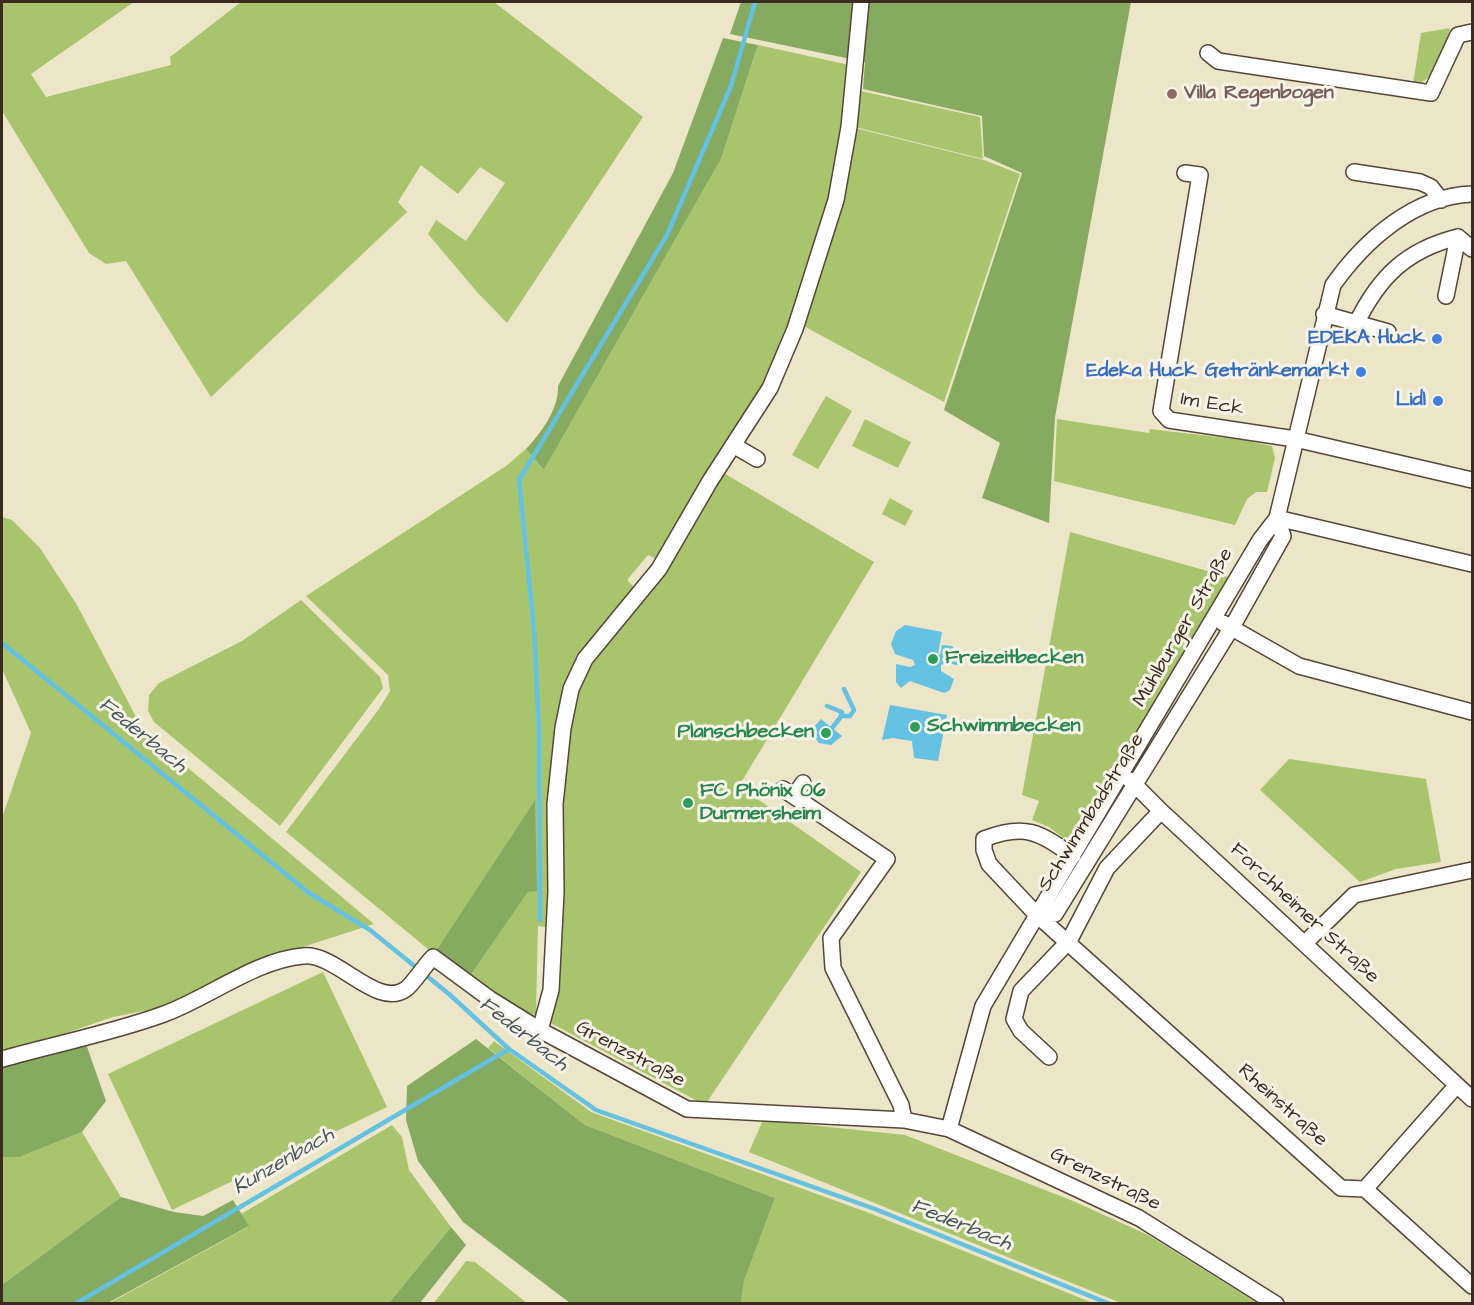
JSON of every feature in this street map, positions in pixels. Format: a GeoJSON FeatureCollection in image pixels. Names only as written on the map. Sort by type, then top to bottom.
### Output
{"type":"FeatureCollection","features":[{"type":"Feature","properties":{"kind":"street"},"geometry":{"type":"LineString","coordinates":[[540,1030],[551,990],[556,892],[555,804],[563,728],[571,689],[585,659],[658,568],[770,388],[791,339],[836,200],[852,104],[861,2]]}},
{"type":"Feature","properties":{"kind":"street"},"geometry":{"type":"LineString","coordinates":[[1208,53],[1218,61],[1431,93],[1458,34],[1473,32]]}},
{"type":"Feature","properties":{"kind":"street"},"geometry":{"type":"LineString","coordinates":[[1354,172],[1420,182],[1431,187],[1441,200]]}},
{"type":"Feature","properties":{"kind":"street","name":"Im Eck"},"geometry":{"type":"LineString","coordinates":[[1185,173],[1200,175],[1161,411],[1169,420],[1295,440],[1473,480]]}},
{"type":"Feature","properties":{"kind":"street","name":"Mühlburger Straße"},"geometry":{"type":"LineString","coordinates":[[949,1129],[983,1006],[1260,540],[1277,518],[1324,314],[1333,285],[1351,260],[1396,221],[1426,204],[1473,194]]}},
{"type":"Feature","properties":{"kind":"street"},"geometry":{"type":"LineString","coordinates":[[1356,324],[1376,288],[1409,257],[1432,243],[1458,237]]}},
{"type":"Feature","properties":{"kind":"street"},"geometry":{"type":"LineString","coordinates":[[1458,237],[1473,249]]}},
{"type":"Feature","properties":{"kind":"street"},"geometry":{"type":"LineString","coordinates":[[1446,296],[1458,237]]}},
{"type":"Feature","properties":{"kind":"street"},"geometry":{"type":"LineString","coordinates":[[1324,314],[1388,332]]}},
{"type":"Feature","properties":{"kind":"street"},"geometry":{"type":"LineString","coordinates":[[733,445],[757,459]]}},
{"type":"Feature","properties":{"kind":"street"},"geometry":{"type":"LineString","coordinates":[[1277,518],[1473,564]]}},
{"type":"Feature","properties":{"kind":"street","name":"Schwimmbadstraße"},"geometry":{"type":"LineString","coordinates":[[1036,915],[1055,914],[1232,627],[1283,536],[1277,518]]}},
{"type":"Feature","properties":{"kind":"street"},"geometry":{"type":"LineString","coordinates":[[1215,618],[1299,666],[1473,712]]}},
{"type":"Feature","properties":{"kind":"street","name":"Forchheimer Straße"},"geometry":{"type":"LineString","coordinates":[[1123,773],[1161,811],[1473,1099]]}},
{"type":"Feature","properties":{"kind":"street"},"geometry":{"type":"LineString","coordinates":[[794,790],[887,859],[831,938],[832,968],[901,1105],[904,1120]]}},
{"type":"Feature","properties":{"kind":"street"},"geometry":{"type":"LineString","coordinates":[[1049,1057],[1021,1032],[1014,1019],[1021,991],[1069,941],[1107,868],[1161,811]]}},
{"type":"Feature","properties":{"kind":"street","name":"Rheinstraße"},"geometry":{"type":"LineString","coordinates":[[1073,856],[1042,835],[1023,829],[984,839],[984,850],[989,864],[1036,915],[1069,941],[1341,1188],[1365,1189]]}},
{"type":"Feature","properties":{"kind":"street"},"geometry":{"type":"LineString","coordinates":[[1305,943],[1354,895],[1473,870]]}},
{"type":"Feature","properties":{"kind":"street","name":"Grenzstraße"},"geometry":{"type":"LineString","coordinates":[[2,1059],[165,1014],[258,969],[302,956],[317,956],[376,991],[389,993],[406,989],[429,961],[540,1030],[687,1109],[904,1120],[949,1129],[1139,1218],[1276,1304]]}},
{"type":"Feature","properties":{"kind":"street"},"geometry":{"type":"LineString","coordinates":[[1457,1085],[1365,1189],[1473,1286]]}},
{"type":"Feature","properties":{"kind":"green space"},"geometry":{"type":"Polygon","coordinates":[[[2,2],[134,2],[31,74],[46,97],[171,65],[170,57],[241,2],[494,2],[643,117],[507,323],[477,292],[428,234],[436,220],[466,241],[505,183],[480,167],[458,194],[421,165],[398,202],[407,212],[211,397],[126,261],[106,264],[89,253],[2,111],[2,2]]]}},
{"type":"Feature","properties":{"kind":"green space"},"geometry":{"type":"Polygon","coordinates":[[[741,2],[1131,2],[1055,417],[1049,523],[982,498],[1000,443],[944,410],[1022,173],[984,156],[982,116],[863,89],[865,62],[730,34],[741,2]]]}},
{"type":"Feature","properties":{"kind":"green space"},"geometry":{"type":"Polygon","coordinates":[[[1450,28],[1433,71],[1421,83],[1413,84],[1421,33],[1450,28]]]}},
{"type":"Feature","properties":{"kind":"green space"},"geometry":{"type":"Polygon","coordinates":[[[723,38],[758,45],[721,159],[544,470],[526,449],[548,420],[556,403],[558,386],[673,173],[723,38]]]}},
{"type":"Feature","properties":{"kind":"green space"},"geometry":{"type":"Polygon","coordinates":[[[758,45],[854,66],[828,202],[791,329],[755,402],[658,560],[648,555],[627,580],[635,588],[574,666],[551,928],[538,926],[536,1014],[526,1016],[468,979],[528,892],[534,802],[434,954],[286,832],[379,709],[390,691],[388,675],[306,596],[506,466],[526,449],[544,470],[721,159],[758,45]]]}},
{"type":"Feature","properties":{"kind":"green space"},"geometry":{"type":"Polygon","coordinates":[[[856,90],[980,117],[983,159],[851,126],[856,90]]]}},
{"type":"Feature","properties":{"kind":"green space"},"geometry":{"type":"Polygon","coordinates":[[[851,127],[984,160],[1020,174],[944,402],[800,324],[851,127]]]}},
{"type":"Feature","properties":{"kind":"green space"},"geometry":{"type":"Polygon","coordinates":[[[826,396],[852,411],[818,469],[792,455],[826,396]]]}},
{"type":"Feature","properties":{"kind":"green space"},"geometry":{"type":"Polygon","coordinates":[[[865,419],[911,442],[898,468],[852,446],[865,419]]]}},
{"type":"Feature","properties":{"kind":"green space"},"geometry":{"type":"Polygon","coordinates":[[[1057,419],[1149,433],[1150,429],[1243,440],[1272,446],[1275,458],[1267,492],[1256,492],[1247,499],[1235,525],[1054,481],[1057,419]]]}},
{"type":"Feature","properties":{"kind":"green space","name":"FC Phönix 06 Durmersheim"},"geometry":{"type":"Polygon","coordinates":[[[722,472],[874,562],[739,786],[861,872],[705,1105],[545,1020],[560,775],[577,684],[722,472]]]}},
{"type":"Feature","properties":{"kind":"green space"},"geometry":{"type":"Polygon","coordinates":[[[890,498],[913,511],[905,526],[882,514],[890,498]]]}},
{"type":"Feature","properties":{"kind":"green space"},"geometry":{"type":"Polygon","coordinates":[[[2,517],[12,520],[40,548],[77,605],[143,730],[374,924],[250,964],[169,1006],[113,1017],[2,1055],[2,818],[31,733],[2,669],[2,517]]]}},
{"type":"Feature","properties":{"kind":"green space"},"geometry":{"type":"Polygon","coordinates":[[[1070,532],[1232,578],[1070,843],[1049,827],[1032,820],[1039,801],[1022,795],[1070,532]]]}},
{"type":"Feature","properties":{"kind":"green space"},"geometry":{"type":"Polygon","coordinates":[[[301,600],[380,677],[383,688],[280,826],[154,722],[148,711],[149,695],[159,683],[242,641],[301,600]]]}},
{"type":"Feature","properties":{"kind":"green space"},"geometry":{"type":"Polygon","coordinates":[[[1289,759],[1426,779],[1441,862],[1396,869],[1360,882],[1260,790],[1289,759]]]}},
{"type":"Feature","properties":{"kind":"green space"},"geometry":{"type":"Polygon","coordinates":[[[535,800],[537,891],[528,892],[468,979],[434,954],[535,800]]]}},
{"type":"Feature","properties":{"kind":"green space"},"geometry":{"type":"Polygon","coordinates":[[[323,972],[387,1107],[172,1210],[108,1074],[323,972]]]}},
{"type":"Feature","properties":{"kind":"green space"},"geometry":{"type":"Polygon","coordinates":[[[476,1039],[585,1125],[775,1198],[744,1281],[741,1303],[570,1303],[463,1222],[418,1161],[406,1120],[407,1086],[476,1039]]]}},
{"type":"Feature","properties":{"kind":"green space"},"geometry":{"type":"Polygon","coordinates":[[[85,1041],[106,1101],[82,1132],[19,1157],[2,1157],[2,1063],[85,1041]]]}},
{"type":"Feature","properties":{"kind":"green space"},"geometry":{"type":"Polygon","coordinates":[[[494,1041],[591,1112],[872,1214],[1093,1303],[741,1303],[744,1281],[775,1198],[585,1125],[488,1048],[494,1041]]]}},
{"type":"Feature","properties":{"kind":"green space"},"geometry":{"type":"Polygon","coordinates":[[[763,1120],[905,1135],[1073,1201],[1148,1235],[1257,1303],[1121,1303],[749,1152],[763,1120]]]}},
{"type":"Feature","properties":{"kind":"green space"},"geometry":{"type":"Polygon","coordinates":[[[392,1125],[402,1137],[409,1170],[451,1227],[389,1303],[108,1304],[248,1227],[241,1214],[392,1125]]]}},
{"type":"Feature","properties":{"kind":"green space"},"geometry":{"type":"Polygon","coordinates":[[[82,1132],[121,1197],[3,1284],[2,1303],[2,1157],[21,1156],[82,1132]]]}},
{"type":"Feature","properties":{"kind":"green space"},"geometry":{"type":"Polygon","coordinates":[[[121,1197],[174,1212],[203,1216],[233,1200],[249,1226],[108,1303],[3,1303],[3,1284],[121,1197]]]}},
{"type":"Feature","properties":{"kind":"green space"},"geometry":{"type":"Polygon","coordinates":[[[451,1227],[466,1245],[420,1303],[389,1303],[451,1227]]]}},
{"type":"Feature","properties":{"kind":"green space"},"geometry":{"type":"Polygon","coordinates":[[[466,1261],[475,1262],[527,1303],[434,1303],[466,1261]]]}},
{"type":"Feature","properties":{"kind":"water","name":"Freizeitbecken"},"geometry":{"type":"Polygon","coordinates":[[[905,625],[942,632],[938,654],[940,655],[942,645],[952,646],[958,658],[964,659],[962,666],[947,663],[941,665],[941,671],[954,679],[950,690],[944,693],[910,681],[901,688],[896,682],[896,664],[910,667],[915,665],[913,660],[895,654],[891,644],[896,631],[905,625]]]}},
{"type":"Feature","properties":{"kind":"water","name":"Schwimmbecken"},"geometry":{"type":"Polygon","coordinates":[[[890,705],[947,715],[938,761],[914,758],[912,741],[893,738],[882,740],[890,705]]]}},
{"type":"Feature","properties":{"kind":"water","name":"Planschbecken"},"geometry":{"type":"Polygon","coordinates":[[[821,719],[842,736],[831,745],[819,743],[813,735],[814,727],[821,719]]]}},
{"type":"Feature","properties":{"kind":"waterway"},"geometry":{"type":"LineString","coordinates":[[540,920],[539,731],[534,629],[519,480],[667,235],[731,86],[755,2]]}},
{"type":"Feature","properties":{"kind":"waterway","name":"Federbach"},"geometry":{"type":"LineString","coordinates":[[2,643],[309,893],[370,930],[449,994],[509,1049],[596,1110],[875,1209],[1110,1304]]}},
{"type":"Feature","properties":{"kind":"waterway"},"geometry":{"type":"LineString","coordinates":[[841,716],[850,716],[854,710],[844,689]]}},
{"type":"Feature","properties":{"kind":"waterway"},"geometry":{"type":"LineString","coordinates":[[827,706],[842,712],[832,728]]}},
{"type":"Feature","properties":{"kind":"waterway","name":"Kunzenbach"},"geometry":{"type":"LineString","coordinates":[[75,1304],[509,1049]]}},
{"type":"Feature","properties":{"kind":"place","name":"Villa Regenbogen"},"geometry":{"type":"Point","coordinates":[1172,94]}},
{"type":"Feature","properties":{"kind":"place","name":"EDEKA Huck"},"geometry":{"type":"Point","coordinates":[1437,339]}},
{"type":"Feature","properties":{"kind":"place","name":"Edeka Huck Getränkemarkt"},"geometry":{"type":"Point","coordinates":[1361,372]}},
{"type":"Feature","properties":{"kind":"place","name":"Lidl"},"geometry":{"type":"Point","coordinates":[1438,401]}},
{"type":"Feature","properties":{"kind":"place","name":"Freizeitbecken"},"geometry":{"type":"Point","coordinates":[933,659]}},
{"type":"Feature","properties":{"kind":"place","name":"Schwimmbecken"},"geometry":{"type":"Point","coordinates":[915,727]}},
{"type":"Feature","properties":{"kind":"place","name":"Planschbecken"},"geometry":{"type":"Point","coordinates":[826,733]}},
{"type":"Feature","properties":{"kind":"place","name":"FC Phönix 06 Durmersheim"},"geometry":{"type":"Point","coordinates":[688,803]}}]}
